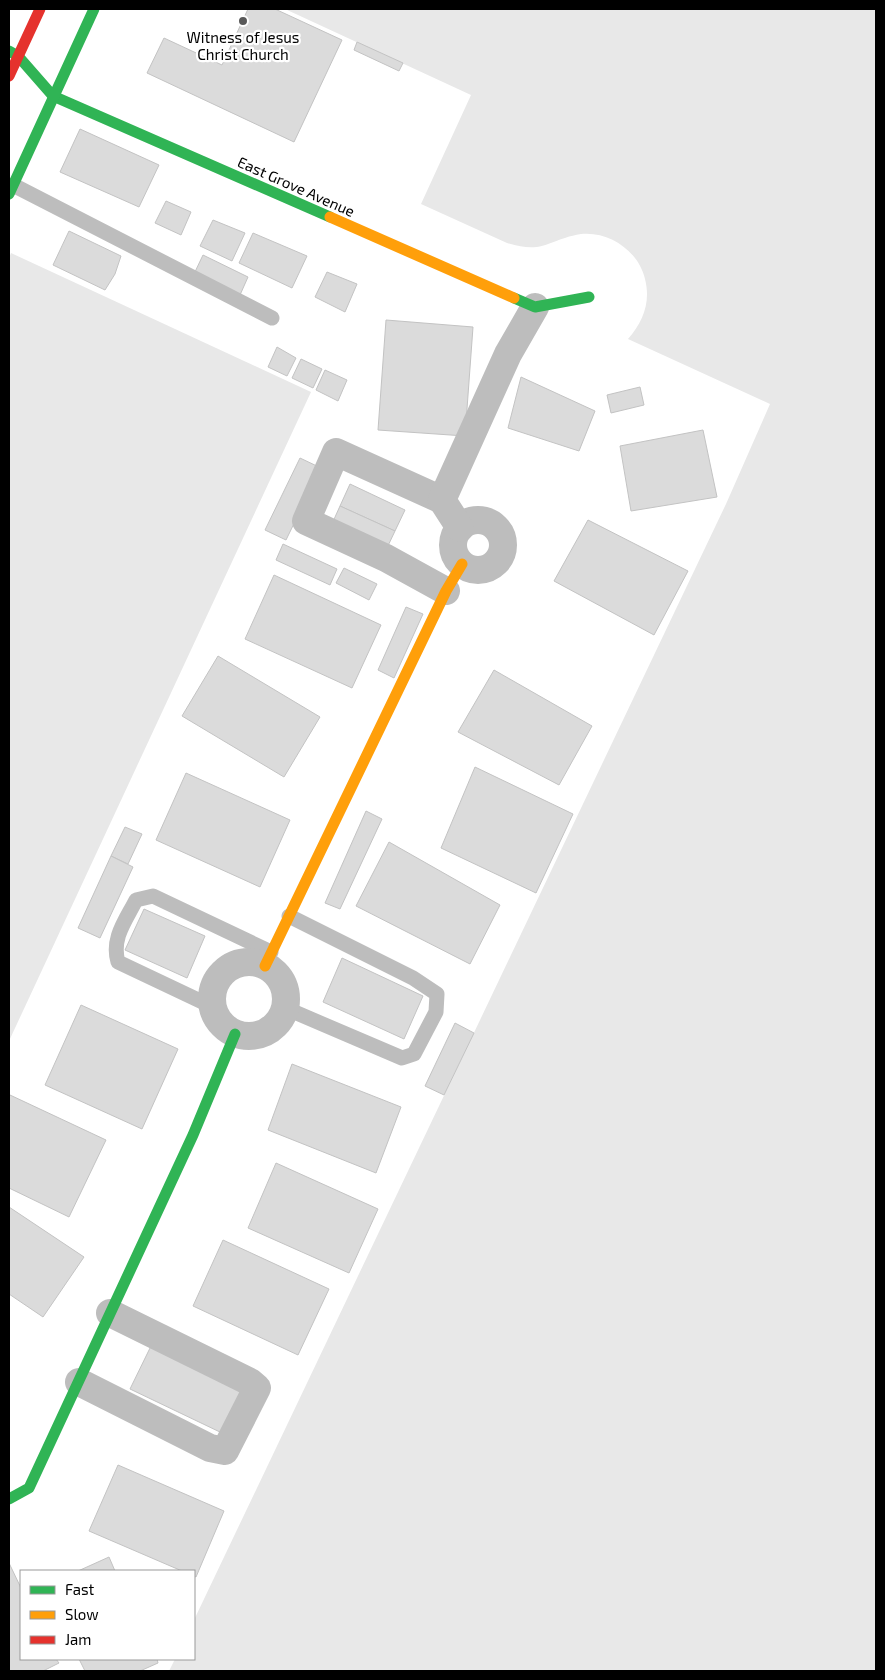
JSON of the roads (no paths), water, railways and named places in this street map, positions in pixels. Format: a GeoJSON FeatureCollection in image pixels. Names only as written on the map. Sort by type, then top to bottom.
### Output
{"type":"FeatureCollection","features":[{"type":"Feature","properties":{"kind":"street"},"geometry":{"type":"LineString","coordinates":[[9,76],[13,53],[40,9]]}},
{"type":"Feature","properties":{"kind":"street"},"geometry":{"type":"LineString","coordinates":[[11,190],[94,9]]}},
{"type":"Feature","properties":{"kind":"street","name":"East Grove Avenue"},"geometry":{"type":"LineString","coordinates":[[13,53],[53,96],[535,307]]}},
{"type":"Feature","properties":{"kind":"street"},"geometry":{"type":"LineString","coordinates":[[442,500],[508,354],[535,307],[589,297]]}},
{"type":"Feature","properties":{"kind":"street"},"geometry":{"type":"LineString","coordinates":[[446,591],[386,558],[306,521],[336,452],[442,500],[460,528]]}},
{"type":"Feature","properties":{"kind":"street"},"geometry":{"type":"LineString","coordinates":[[474,520],[490,523],[496,528],[503,543],[499,560],[493,566],[477,570],[462,564],[457,558],[453,542],[460,528],[474,520]]}},
{"type":"Feature","properties":{"kind":"street"},"geometry":{"type":"LineString","coordinates":[[268,959],[282,983],[286,996],[285,1008],[280,1020],[272,1029],[260,1035],[248,1037],[235,1034],[225,1028],[213,1008],[212,996],[215,985],[231,967],[242,963],[253,963],[268,959],[446,591],[462,564]]}},
{"type":"Feature","properties":{"kind":"street"},"geometry":{"type":"LineString","coordinates":[[9,1499],[29,1488],[192,1135],[235,1034]]}},
{"type":"Feature","properties":{"kind":"street"},"geometry":{"type":"LineString","coordinates":[[78,1382],[210,1448],[225,1451],[257,1388],[250,1382],[110,1313]]}},
{"type":"Feature","properties":{"kind":"lane"},"geometry":{"type":"LineString","coordinates":[[11,190],[272,318]]}},
{"type":"Feature","properties":{"kind":"lane"},"geometry":{"type":"LineString","coordinates":[[213,1008],[118,962],[115,951],[116,939],[136,900],[152,896],[268,959]]}},
{"type":"Feature","properties":{"kind":"lane"},"geometry":{"type":"LineString","coordinates":[[285,1008],[402,1058],[414,1054],[436,1012],[437,994],[413,978],[289,916]]}},
{"type":"Feature","properties":{"kind":"place","name":"Witness of Jesus Christ Church"},"geometry":{"type":"Point","coordinates":[243,21]}}]}
